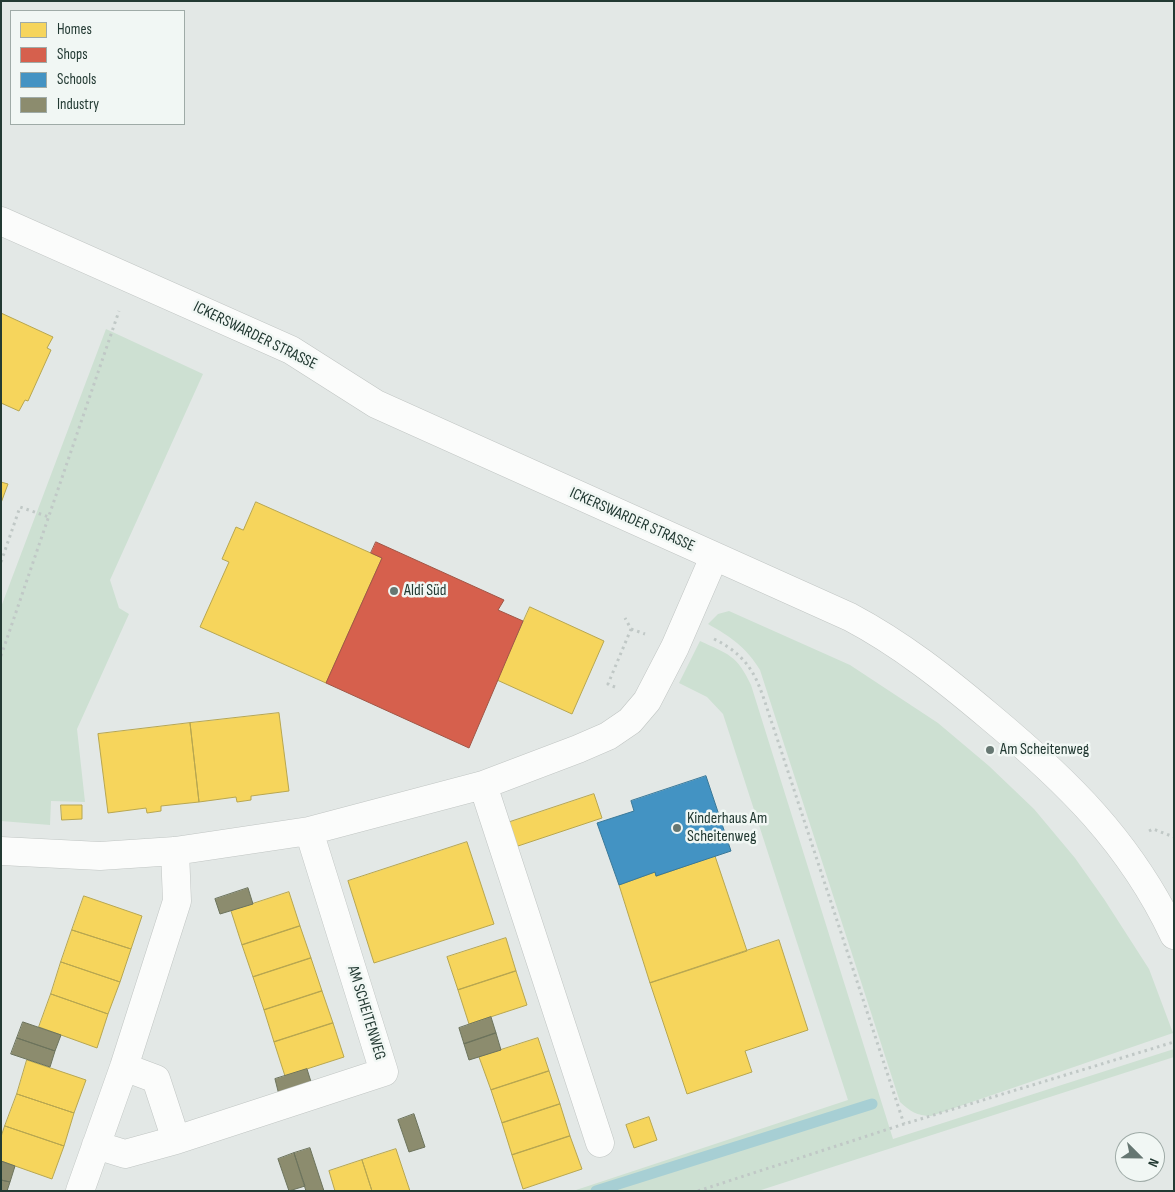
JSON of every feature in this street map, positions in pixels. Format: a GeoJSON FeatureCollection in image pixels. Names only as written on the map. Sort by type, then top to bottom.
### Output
{"type":"FeatureCollection","features":[{"type":"Feature","properties":{"kind":"street","name":"ICKERSWARDER STRASSE"},"geometry":{"type":"LineString","coordinates":[[1,221],[291,350],[376,404],[850,617],[887,637],[939,674],[1067,784],[1097,815],[1118,841],[1150,891],[1174,935]]}},
{"type":"Feature","properties":{"kind":"street"},"geometry":{"type":"LineString","coordinates":[[1,850],[100,856],[175,851],[309,832],[483,785],[608,736],[630,721],[648,701],[685,625],[714,557]]}},
{"type":"Feature","properties":{"kind":"street"},"geometry":{"type":"LineString","coordinates":[[483,785],[600,1143]]}},
{"type":"Feature","properties":{"kind":"street","name":"AM SCHEITENWEG"},"geometry":{"type":"LineString","coordinates":[[96,1145],[125,1154],[176,1140],[384,1072],[309,832]]}},
{"type":"Feature","properties":{"kind":"street"},"geometry":{"type":"LineString","coordinates":[[80,1191],[124,1067],[177,902],[175,851]]}},
{"type":"Feature","properties":{"kind":"street"},"geometry":{"type":"LineString","coordinates":[[124,1067],[156,1079],[176,1140]]}},
{"type":"Feature","properties":{"kind":"path"},"geometry":{"type":"LineString","coordinates":[[1,656],[130,278]]}},
{"type":"Feature","properties":{"kind":"path"},"geometry":{"type":"LineString","coordinates":[[1,562],[20,507],[49,516]]}},
{"type":"Feature","properties":{"kind":"path"},"geometry":{"type":"LineString","coordinates":[[625,618],[632,629],[648,636]]}},
{"type":"Feature","properties":{"kind":"path"},"geometry":{"type":"LineString","coordinates":[[685,625],[736,650],[752,669],[774,728],[904,1124]]}},
{"type":"Feature","properties":{"kind":"path"},"geometry":{"type":"LineString","coordinates":[[632,629],[608,684],[648,701]]}},
{"type":"Feature","properties":{"kind":"path"},"geometry":{"type":"LineString","coordinates":[[698,1191],[904,1124],[1174,1042]]}},
{"type":"Feature","properties":{"kind":"green space"},"geometry":{"type":"Polygon","coordinates":[[[106,329],[203,374],[110,580],[119,608],[129,614],[77,729],[85,802],[51,801],[50,825],[1,821],[1,607],[106,329]]]}},
{"type":"Feature","properties":{"kind":"green space"},"geometry":{"type":"Polygon","coordinates":[[[729,611],[850,665],[938,723],[989,766],[1034,809],[1075,858],[1104,899],[1149,969],[1173,1033],[931,1116],[914,1112],[900,1102],[760,670],[737,643],[708,624],[718,614],[729,611]]]}},
{"type":"Feature","properties":{"kind":"green space"},"geometry":{"type":"Polygon","coordinates":[[[700,641],[718,649],[736,661],[751,685],[893,1139],[1174,1049],[1174,1057],[758,1191],[573,1191],[848,1100],[723,714],[707,697],[679,683],[700,641]]]}},
{"type":"Feature","properties":{"kind":"building: Homes"},"geometry":{"type":"Polygon","coordinates":[[[1,313],[53,337],[47,348],[51,350],[28,401],[25,400],[19,411],[1,403],[1,313]]]}},
{"type":"Feature","properties":{"kind":"building: Homes"},"geometry":{"type":"Polygon","coordinates":[[[1,482],[8,484],[1,503],[1,482]]]}},
{"type":"Feature","properties":{"kind":"building: Homes"},"geometry":{"type":"Polygon","coordinates":[[[256,502],[382,558],[326,683],[200,627],[229,562],[222,559],[236,527],[243,530],[256,502]]]}},
{"type":"Feature","properties":{"kind":"building: Homes"},"geometry":{"type":"Polygon","coordinates":[[[530,607],[604,641],[572,714],[497,680],[530,607]]]}},
{"type":"Feature","properties":{"kind":"building: Homes"},"geometry":{"type":"Polygon","coordinates":[[[279,713],[289,791],[251,796],[251,800],[237,802],[236,797],[199,802],[190,723],[279,713]]]}},
{"type":"Feature","properties":{"kind":"building: Homes"},"geometry":{"type":"Polygon","coordinates":[[[190,723],[199,802],[161,806],[161,811],[147,813],[146,808],[108,813],[98,734],[190,723]]]}},
{"type":"Feature","properties":{"kind":"building: Homes"},"geometry":{"type":"Polygon","coordinates":[[[594,794],[602,818],[515,847],[507,823],[594,794]]]}},
{"type":"Feature","properties":{"kind":"building: Homes"},"geometry":{"type":"Polygon","coordinates":[[[61,805],[82,805],[82,819],[62,820],[61,805]]]}},
{"type":"Feature","properties":{"kind":"building: Homes"},"geometry":{"type":"Polygon","coordinates":[[[467,842],[494,924],[374,963],[348,881],[467,842]]]}},
{"type":"Feature","properties":{"kind":"building: Homes"},"geometry":{"type":"Polygon","coordinates":[[[715,856],[747,951],[650,983],[619,885],[655,872],[656,876],[715,856]]]}},
{"type":"Feature","properties":{"kind":"building: Homes"},"geometry":{"type":"Polygon","coordinates":[[[289,892],[300,926],[242,945],[231,911],[289,892]]]}},
{"type":"Feature","properties":{"kind":"building: Homes"},"geometry":{"type":"Polygon","coordinates":[[[84,896],[142,916],[131,949],[72,930],[84,896]]]}},
{"type":"Feature","properties":{"kind":"building: Homes"},"geometry":{"type":"Polygon","coordinates":[[[300,926],[311,958],[253,977],[242,945],[300,926]]]}},
{"type":"Feature","properties":{"kind":"building: Homes"},"geometry":{"type":"Polygon","coordinates":[[[72,930],[131,949],[120,982],[61,962],[72,930]]]}},
{"type":"Feature","properties":{"kind":"building: Homes"},"geometry":{"type":"Polygon","coordinates":[[[506,938],[516,971],[458,990],[447,957],[506,938]]]}},
{"type":"Feature","properties":{"kind":"building: Homes"},"geometry":{"type":"Polygon","coordinates":[[[779,940],[808,1030],[745,1051],[752,1072],[687,1094],[650,983],[779,940]]]}},
{"type":"Feature","properties":{"kind":"building: Homes"},"geometry":{"type":"Polygon","coordinates":[[[311,958],[322,991],[264,1010],[253,977],[311,958]]]}},
{"type":"Feature","properties":{"kind":"building: Homes"},"geometry":{"type":"Polygon","coordinates":[[[61,962],[120,982],[108,1014],[51,994],[61,962]]]}},
{"type":"Feature","properties":{"kind":"building: Homes"},"geometry":{"type":"Polygon","coordinates":[[[516,971],[527,1005],[469,1024],[458,990],[516,971]]]}},
{"type":"Feature","properties":{"kind":"building: Homes"},"geometry":{"type":"Polygon","coordinates":[[[322,991],[333,1023],[274,1042],[264,1010],[322,991]]]}},
{"type":"Feature","properties":{"kind":"building: Homes"},"geometry":{"type":"Polygon","coordinates":[[[51,994],[108,1014],[97,1048],[39,1027],[51,994]]]}},
{"type":"Feature","properties":{"kind":"building: Homes"},"geometry":{"type":"Polygon","coordinates":[[[333,1023],[344,1057],[285,1076],[274,1042],[333,1023]]]}},
{"type":"Feature","properties":{"kind":"building: Homes"},"geometry":{"type":"Polygon","coordinates":[[[538,1038],[549,1071],[491,1090],[479,1057],[538,1038]]]}},
{"type":"Feature","properties":{"kind":"building: Homes"},"geometry":{"type":"Polygon","coordinates":[[[27,1060],[86,1080],[74,1113],[17,1094],[27,1060]]]}},
{"type":"Feature","properties":{"kind":"building: Homes"},"geometry":{"type":"Polygon","coordinates":[[[549,1071],[560,1104],[502,1123],[491,1090],[549,1071]]]}},
{"type":"Feature","properties":{"kind":"building: Homes"},"geometry":{"type":"Polygon","coordinates":[[[17,1094],[74,1113],[64,1146],[5,1126],[17,1094]]]}},
{"type":"Feature","properties":{"kind":"building: Homes"},"geometry":{"type":"Polygon","coordinates":[[[560,1104],[570,1136],[512,1155],[502,1123],[560,1104]]]}},
{"type":"Feature","properties":{"kind":"building: Homes"},"geometry":{"type":"Polygon","coordinates":[[[649,1117],[657,1140],[634,1148],[626,1125],[649,1117]]]}},
{"type":"Feature","properties":{"kind":"building: Homes"},"geometry":{"type":"Polygon","coordinates":[[[5,1126],[64,1146],[52,1179],[1,1161],[1,1137],[5,1126]]]}},
{"type":"Feature","properties":{"kind":"building: Homes"},"geometry":{"type":"Polygon","coordinates":[[[570,1136],[582,1169],[523,1189],[512,1155],[570,1136]]]}},
{"type":"Feature","properties":{"kind":"building: Homes"},"geometry":{"type":"Polygon","coordinates":[[[396,1149],[410,1191],[372,1191],[362,1160],[396,1149]]]}},
{"type":"Feature","properties":{"kind":"building: Homes"},"geometry":{"type":"Polygon","coordinates":[[[362,1160],[372,1191],[335,1191],[329,1171],[362,1160]]]}},
{"type":"Feature","properties":{"kind":"building: Shops"},"geometry":{"type":"Polygon","coordinates":[[[376,542],[504,600],[498,610],[523,621],[469,748],[326,683],[382,558],[371,553],[376,542]]]}},
{"type":"Feature","properties":{"kind":"building: Schools"},"geometry":{"type":"Polygon","coordinates":[[[706,776],[731,851],[656,876],[655,872],[619,885],[597,823],[634,811],[631,801],[706,776]]]}},
{"type":"Feature","properties":{"kind":"building: Industry"},"geometry":{"type":"Polygon","coordinates":[[[248,888],[253,904],[220,914],[215,899],[248,888]]]}},
{"type":"Feature","properties":{"kind":"building: Industry"},"geometry":{"type":"Polygon","coordinates":[[[491,1017],[496,1033],[464,1044],[459,1028],[491,1017]]]}},
{"type":"Feature","properties":{"kind":"building: Industry"},"geometry":{"type":"Polygon","coordinates":[[[23,1022],[61,1035],[55,1051],[17,1038],[23,1022]]]}},
{"type":"Feature","properties":{"kind":"building: Industry"},"geometry":{"type":"Polygon","coordinates":[[[496,1033],[501,1050],[469,1060],[464,1044],[496,1033]]]}},
{"type":"Feature","properties":{"kind":"building: Industry"},"geometry":{"type":"Polygon","coordinates":[[[17,1038],[55,1051],[50,1067],[11,1054],[17,1038]]]}},
{"type":"Feature","properties":{"kind":"building: Industry"},"geometry":{"type":"Polygon","coordinates":[[[307,1069],[312,1085],[279,1095],[275,1079],[307,1069]]]}},
{"type":"Feature","properties":{"kind":"building: Industry"},"geometry":{"type":"Polygon","coordinates":[[[414,1114],[425,1147],[409,1152],[398,1120],[414,1114]]]}},
{"type":"Feature","properties":{"kind":"building: Industry"},"geometry":{"type":"Polygon","coordinates":[[[310,1148],[324,1191],[306,1191],[294,1153],[310,1148]]]}},
{"type":"Feature","properties":{"kind":"building: Industry"},"geometry":{"type":"Polygon","coordinates":[[[294,1153],[305,1186],[289,1191],[278,1159],[294,1153]]]}},
{"type":"Feature","properties":{"kind":"building: Industry"},"geometry":{"type":"Polygon","coordinates":[[[1,1161],[15,1166],[10,1182],[1,1180],[1,1161]]]}},
{"type":"Feature","properties":{"kind":"building: Industry"},"geometry":{"type":"Polygon","coordinates":[[[1,1180],[10,1182],[7,1191],[1,1191],[1,1180]]]}},
{"type":"Feature","properties":{"kind":"waterway"},"geometry":{"type":"LineString","coordinates":[[596,1191],[872,1104]]}},
{"type":"Feature","properties":{"kind":"place","name":"Aldi Süd"},"geometry":{"type":"Point","coordinates":[394,591]}},
{"type":"Feature","properties":{"kind":"place","name":"Am Scheitenweg"},"geometry":{"type":"Point","coordinates":[990,750]}},
{"type":"Feature","properties":{"kind":"place","name":"Kinderhaus Am Scheitenweg"},"geometry":{"type":"Point","coordinates":[677,828]}}]}
